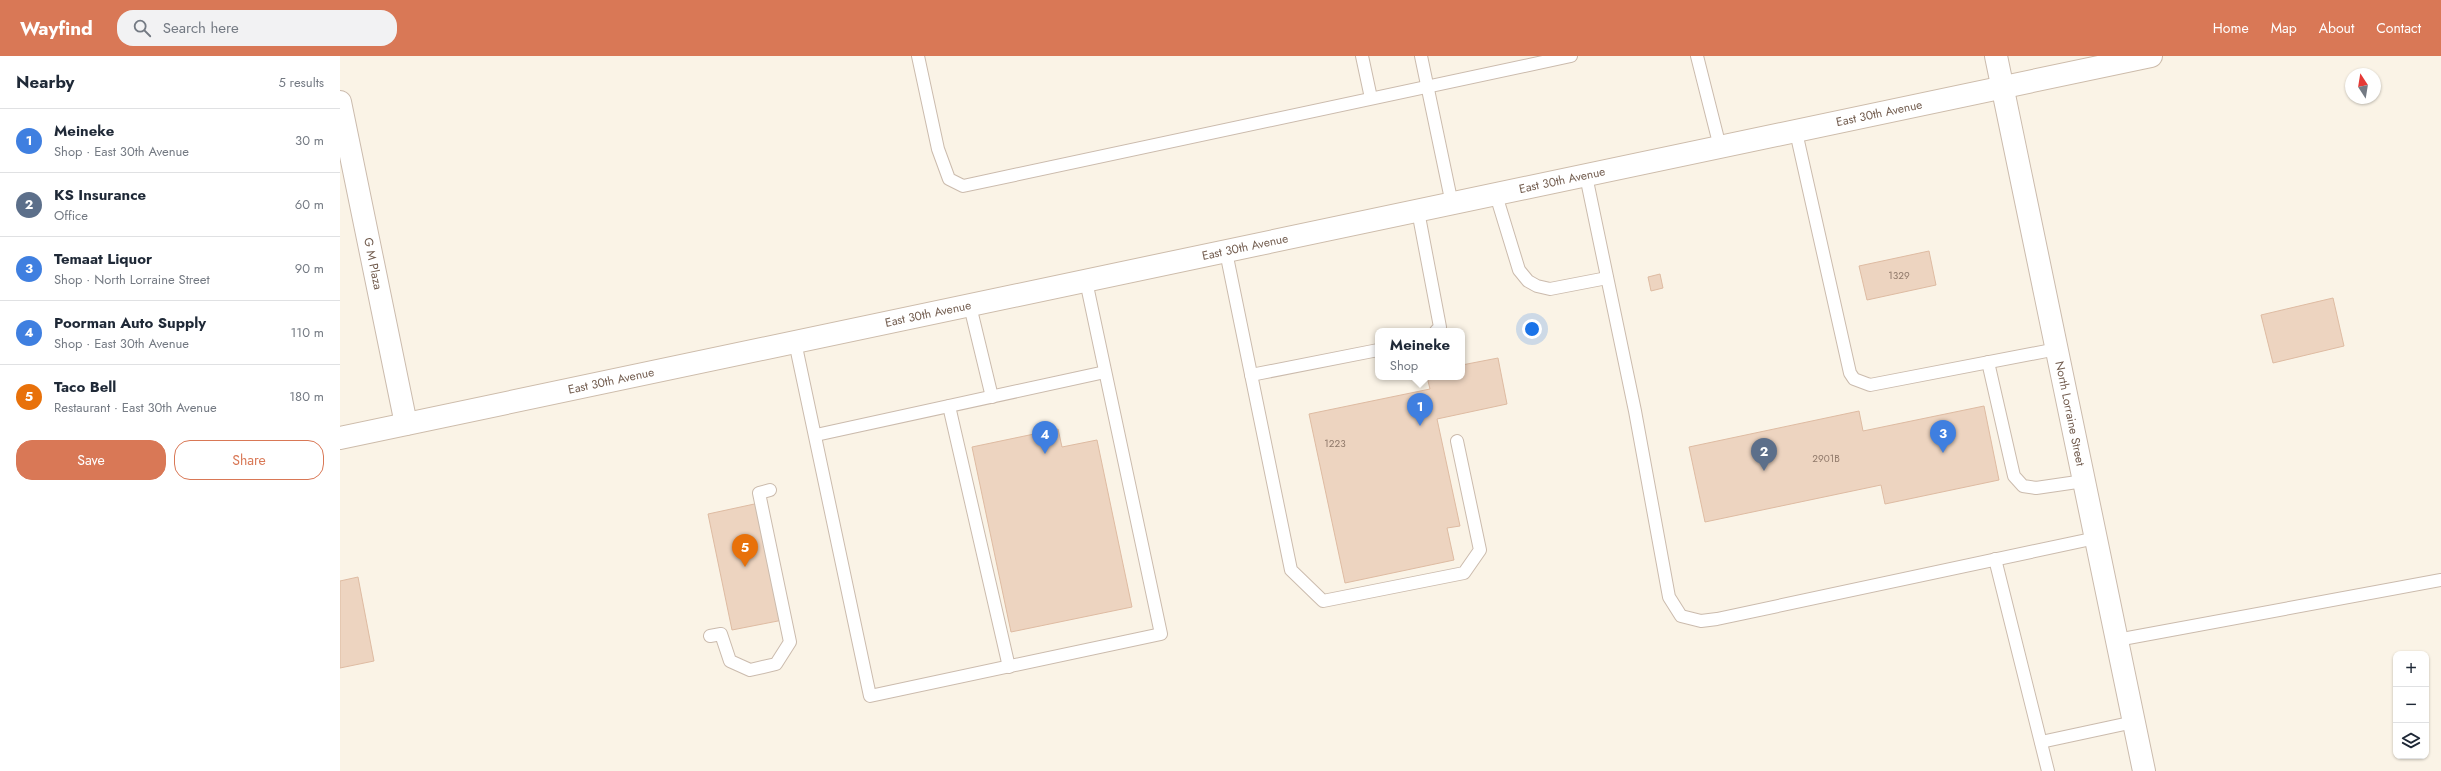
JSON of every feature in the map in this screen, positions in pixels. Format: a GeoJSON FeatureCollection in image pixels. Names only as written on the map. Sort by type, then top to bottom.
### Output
{"type":"FeatureCollection","features":[{"type":"Feature","properties":{"kind":"main road","name":"North Lorraine Street"},"geometry":{"type":"LineString","coordinates":[[1996,56],[2144,771]]}},
{"type":"Feature","properties":{"kind":"main road","name":"East 30th Avenue"},"geometry":{"type":"LineString","coordinates":[[340,438],[2151,56]]}},
{"type":"Feature","properties":{"kind":"main road","name":"G M Plaza"},"geometry":{"type":"LineString","coordinates":[[340,102],[406,424]]}},
{"type":"Feature","properties":{"kind":"lane"},"geometry":{"type":"LineString","coordinates":[[918,56],[938,149],[948,179],[963,186],[1571,56]]}},
{"type":"Feature","properties":{"kind":"lane"},"geometry":{"type":"LineString","coordinates":[[1362,56],[1371,98]]}},
{"type":"Feature","properties":{"kind":"lane"},"geometry":{"type":"LineString","coordinates":[[1421,56],[1452,204]]}},
{"type":"Feature","properties":{"kind":"lane"},"geometry":{"type":"LineString","coordinates":[[1697,56],[1720,147]]}},
{"type":"Feature","properties":{"kind":"lane"},"geometry":{"type":"LineString","coordinates":[[1796,132],[1850,373],[1854,379],[1870,385],[2057,349]]}},
{"type":"Feature","properties":{"kind":"lane"},"geometry":{"type":"LineString","coordinates":[[1586,176],[1635,411],[1669,597],[1681,616],[1701,621],[1717,619],[1995,558],[2096,538]]}},
{"type":"Feature","properties":{"kind":"lane"},"geometry":{"type":"LineString","coordinates":[[1496,195],[1519,270],[1528,281],[1537,286],[1550,289],[1607,278]]}},
{"type":"Feature","properties":{"kind":"lane"},"geometry":{"type":"LineString","coordinates":[[1418,211],[1439,328]]}},
{"type":"Feature","properties":{"kind":"lane"},"geometry":{"type":"LineString","coordinates":[[1226,252],[1291,570],[1322,601],[1464,573],[1480,550],[1457,442]]}},
{"type":"Feature","properties":{"kind":"lane"},"geometry":{"type":"LineString","coordinates":[[795,342],[816,435],[870,696],[1009,667],[1161,634],[1086,281]]}},
{"type":"Feature","properties":{"kind":"lane"},"geometry":{"type":"LineString","coordinates":[[970,306],[992,397]]}},
{"type":"Feature","properties":{"kind":"lane"},"geometry":{"type":"LineString","coordinates":[[1251,375],[1375,351]]}},
{"type":"Feature","properties":{"kind":"lane"},"geometry":{"type":"LineString","coordinates":[[1988,362],[2014,476],[2023,486],[2036,488],[2084,481]]}},
{"type":"Feature","properties":{"kind":"lane"},"geometry":{"type":"LineString","coordinates":[[816,435],[1105,372]]}},
{"type":"Feature","properties":{"kind":"lane"},"geometry":{"type":"LineString","coordinates":[[949,406],[1009,667]]}},
{"type":"Feature","properties":{"kind":"lane"},"geometry":{"type":"LineString","coordinates":[[710,636],[721,634],[730,661],[750,670],[776,664],[790,642],[759,493],[770,490]]}},
{"type":"Feature","properties":{"kind":"lane"},"geometry":{"type":"LineString","coordinates":[[1995,558],[2048,771]]}},
{"type":"Feature","properties":{"kind":"lane"},"geometry":{"type":"LineString","coordinates":[[2117,640],[2441,580]]}},
{"type":"Feature","properties":{"kind":"lane"},"geometry":{"type":"LineString","coordinates":[[2041,742],[2134,722]]}},
{"type":"Feature","properties":{"kind":"building"},"geometry":{"type":"Polygon","coordinates":[[[1929,251],[1936,285],[1867,300],[1859,266],[1929,251]]]}},
{"type":"Feature","properties":{"kind":"building"},"geometry":{"type":"Polygon","coordinates":[[[1660,274],[1663,288],[1651,291],[1648,277],[1660,274]]]}},
{"type":"Feature","properties":{"kind":"building"},"geometry":{"type":"Polygon","coordinates":[[[2333,298],[2344,346],[2273,363],[2261,315],[2333,298]]]}},
{"type":"Feature","properties":{"kind":"building"},"geometry":{"type":"Polygon","coordinates":[[[1498,358],[1507,404],[1437,419],[1460,526],[1447,528],[1454,560],[1345,583],[1309,414],[1430,389],[1428,380],[1465,380],[1465,364],[1498,358]]]}},
{"type":"Feature","properties":{"kind":"building"},"geometry":{"type":"Polygon","coordinates":[[[1984,406],[1999,480],[1885,504],[1881,485],[1705,522],[1689,447],[1859,411],[1863,431],[1984,406]]]}},
{"type":"Feature","properties":{"kind":"building"},"geometry":{"type":"Polygon","coordinates":[[[1058,429],[1062,447],[1097,440],[1132,607],[1011,632],[972,447],[1058,429]]]}},
{"type":"Feature","properties":{"kind":"building"},"geometry":{"type":"Polygon","coordinates":[[[759,503],[783,620],[732,630],[708,514],[759,503]]]}},
{"type":"Feature","properties":{"kind":"building"},"geometry":{"type":"Polygon","coordinates":[[[358,577],[374,661],[340,668],[340,581],[358,577]]]}},
{"type":"Feature","properties":{"kind":"place","name":"Meineke"},"geometry":{"type":"Point","coordinates":[1420,426]}},
{"type":"Feature","properties":{"kind":"place","name":"Temaat Liquor"},"geometry":{"type":"Point","coordinates":[1943,453]}},
{"type":"Feature","properties":{"kind":"place","name":"Poorman Auto Supply"},"geometry":{"type":"Point","coordinates":[1045,454]}},
{"type":"Feature","properties":{"kind":"place","name":"KS Insurance"},"geometry":{"type":"Point","coordinates":[1764,471]}},
{"type":"Feature","properties":{"kind":"place","name":"Taco Bell"},"geometry":{"type":"Point","coordinates":[745,567]}}]}
